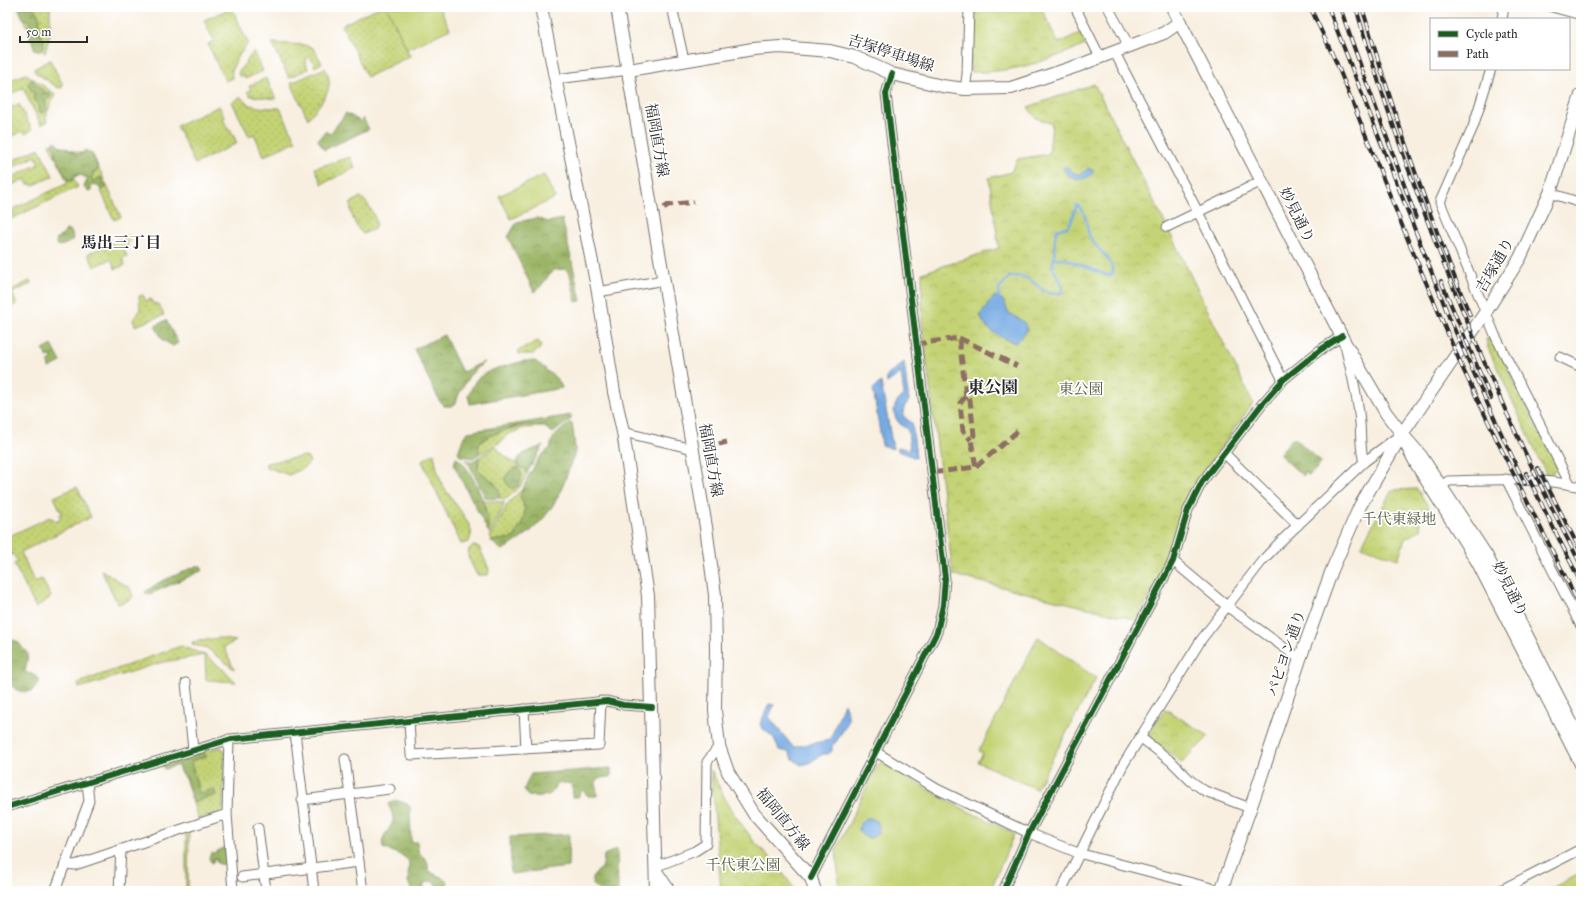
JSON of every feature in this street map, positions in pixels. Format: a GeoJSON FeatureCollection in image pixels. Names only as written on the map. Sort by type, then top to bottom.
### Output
{"type":"FeatureCollection","features":[{"type":"Feature","properties":{"kind":"main road"},"geometry":{"type":"LineString","coordinates":[[541,7],[598,292],[614,392],[623,432],[648,596],[656,891]]}},
{"type":"Feature","properties":{"kind":"main road","name":"福岡直方線"},"geometry":{"type":"LineString","coordinates":[[617,7],[706,527],[715,595],[715,710],[719,746],[728,772],[754,814],[811,878],[815,891]]}},
{"type":"Feature","properties":{"kind":"main road","name":"妙見通り"},"geometry":{"type":"LineString","coordinates":[[1172,7],[1343,339],[1384,409],[1402,434],[1422,456],[1486,555],[1581,742]]}},
{"type":"Feature","properties":{"kind":"main road","name":"吉塚停車場線"},"geometry":{"type":"LineString","coordinates":[[629,70],[753,49],[780,48],[830,51],[856,57],[892,74],[942,86],[965,89],[1011,88],[1080,66],[1114,51],[1164,33],[1180,22]]}},
{"type":"Feature","properties":{"kind":"main road","name":"吉塚通り"},"geometry":{"type":"LineString","coordinates":[[1402,434],[1485,313],[1520,258],[1550,193],[1581,95]]}},
{"type":"Feature","properties":{"kind":"main road","name":"妙見通り"},"geometry":{"type":"LineString","coordinates":[[1402,434],[1417,465],[1477,561],[1581,764]]}},
{"type":"Feature","properties":{"kind":"main road","name":"パピヨン通り"},"geometry":{"type":"LineString","coordinates":[[1221,891],[1332,570],[1360,506],[1402,434]]}},
{"type":"Feature","properties":{"kind":"street"},"geometry":{"type":"LineString","coordinates":[[672,7],[684,60]]}},
{"type":"Feature","properties":{"kind":"street"},"geometry":{"type":"LineString","coordinates":[[965,89],[967,75],[969,7]]}},
{"type":"Feature","properties":{"kind":"street"},"geometry":{"type":"LineString","coordinates":[[1076,7],[1100,57]]}},
{"type":"Feature","properties":{"kind":"street"},"geometry":{"type":"LineString","coordinates":[[1108,7],[1129,46]]}},
{"type":"Feature","properties":{"kind":"street"},"geometry":{"type":"LineString","coordinates":[[1502,18],[1504,7]]}},
{"type":"Feature","properties":{"kind":"street"},"geometry":{"type":"LineString","coordinates":[[1552,7],[1581,15]]}},
{"type":"Feature","properties":{"kind":"street"},"geometry":{"type":"LineString","coordinates":[[1114,51],[1283,380]]}},
{"type":"Feature","properties":{"kind":"street"},"geometry":{"type":"LineString","coordinates":[[556,79],[629,70]]}},
{"type":"Feature","properties":{"kind":"street"},"geometry":{"type":"LineString","coordinates":[[1491,70],[1473,127],[1440,202],[1480,297],[1485,313],[1570,484]]}},
{"type":"Feature","properties":{"kind":"street"},"geometry":{"type":"LineString","coordinates":[[811,878],[936,632],[943,605],[945,578],[886,94],[892,74]]}},
{"type":"Feature","properties":{"kind":"street"},"geometry":{"type":"LineString","coordinates":[[1168,227],[1262,181]]}},
{"type":"Feature","properties":{"kind":"street"},"geometry":{"type":"LineString","coordinates":[[1550,193],[1581,203]]}},
{"type":"Feature","properties":{"kind":"street"},"geometry":{"type":"LineString","coordinates":[[598,292],[664,280]]}},
{"type":"Feature","properties":{"kind":"street"},"geometry":{"type":"LineString","coordinates":[[1003,891],[1029,833],[1173,561],[1188,510],[1202,482],[1262,404],[1283,380],[1320,350],[1343,339],[1358,404],[1360,448],[1364,462]]}},
{"type":"Feature","properties":{"kind":"street"},"geometry":{"type":"LineString","coordinates":[[1560,357],[1581,367]]}},
{"type":"Feature","properties":{"kind":"street"},"geometry":{"type":"LineString","coordinates":[[623,432],[693,449]]}},
{"type":"Feature","properties":{"kind":"street"},"geometry":{"type":"LineString","coordinates":[[1060,891],[1123,765],[1201,640],[1228,607],[1262,561],[1364,462],[1402,434]]}},
{"type":"Feature","properties":{"kind":"street"},"geometry":{"type":"LineString","coordinates":[[1224,453],[1298,525]]}},
{"type":"Feature","properties":{"kind":"street"},"geometry":{"type":"LineString","coordinates":[[1506,479],[1581,626]]}},
{"type":"Feature","properties":{"kind":"street"},"geometry":{"type":"LineString","coordinates":[[1442,487],[1448,481],[1506,479],[1570,484],[1581,487]]}},
{"type":"Feature","properties":{"kind":"street"},"geometry":{"type":"LineString","coordinates":[[1173,561],[1228,607],[1300,659]]}},
{"type":"Feature","properties":{"kind":"street"},"geometry":{"type":"LineString","coordinates":[[186,683],[193,749]]}},
{"type":"Feature","properties":{"kind":"street"},"geometry":{"type":"LineString","coordinates":[[409,720],[411,755],[599,745],[601,701]]}},
{"type":"Feature","properties":{"kind":"street"},"geometry":{"type":"LineString","coordinates":[[7,807],[229,739],[601,701],[623,705],[652,707]]}},
{"type":"Feature","properties":{"kind":"street"},"geometry":{"type":"LineString","coordinates":[[524,709],[526,749]]}},
{"type":"Feature","properties":{"kind":"street"},"geometry":{"type":"LineString","coordinates":[[295,732],[314,891]]}},
{"type":"Feature","properties":{"kind":"street"},"geometry":{"type":"LineString","coordinates":[[1140,737],[1172,762],[1191,781],[1205,791],[1250,808]]}},
{"type":"Feature","properties":{"kind":"street"},"geometry":{"type":"LineString","coordinates":[[229,739],[227,814],[233,891]]}},
{"type":"Feature","properties":{"kind":"street"},"geometry":{"type":"LineString","coordinates":[[671,891],[655,867],[695,851],[706,844],[708,762],[719,746]]}},
{"type":"Feature","properties":{"kind":"street"},"geometry":{"type":"LineString","coordinates":[[876,752],[937,789],[1029,833],[1078,853],[1221,891]]}},
{"type":"Feature","properties":{"kind":"street"},"geometry":{"type":"LineString","coordinates":[[345,760],[363,891]]}},
{"type":"Feature","properties":{"kind":"street"},"geometry":{"type":"LineString","coordinates":[[55,891],[89,801],[87,782]]}},
{"type":"Feature","properties":{"kind":"street"},"geometry":{"type":"LineString","coordinates":[[302,800],[390,789]]}},
{"type":"Feature","properties":{"kind":"street"},"geometry":{"type":"LineString","coordinates":[[65,864],[74,865],[227,814]]}},
{"type":"Feature","properties":{"kind":"street"},"geometry":{"type":"LineString","coordinates":[[258,828],[266,891]]}},
{"type":"Feature","properties":{"kind":"street"},"geometry":{"type":"LineString","coordinates":[[119,891],[121,849]]}},
{"type":"Feature","properties":{"kind":"street"},"geometry":{"type":"LineString","coordinates":[[1500,891],[1581,849]]}},
{"type":"Feature","properties":{"kind":"street"},"geometry":{"type":"LineString","coordinates":[[242,877],[359,862]]}},
{"type":"Feature","properties":{"kind":"green space"},"geometry":{"type":"Polygon","coordinates":[[[18,7],[33,7],[36,11],[40,19],[40,34],[44,40],[42,50],[38,51],[34,49],[33,42],[29,37],[29,21],[23,18],[18,7]]]}},
{"type":"Feature","properties":{"kind":"green space"},"geometry":{"type":"Polygon","coordinates":[[[19,7],[50,7],[50,34],[45,53],[36,46],[19,7]]]}},
{"type":"Feature","properties":{"kind":"green space"},"geometry":{"type":"Polygon","coordinates":[[[379,7],[387,7],[410,56],[367,77],[342,25],[379,7]]]}},
{"type":"Feature","properties":{"kind":"green space"},"geometry":{"type":"Polygon","coordinates":[[[387,7],[439,7],[450,29],[407,49],[387,7]]]}},
{"type":"Feature","properties":{"kind":"green space"},"geometry":{"type":"Polygon","coordinates":[[[973,7],[1041,7],[1058,43],[1084,31],[1090,43],[1046,60],[1018,68],[987,72],[970,72],[973,7]]]}},
{"type":"Feature","properties":{"kind":"green space"},"geometry":{"type":"Polygon","coordinates":[[[232,8],[248,43],[234,64],[232,69],[232,78],[225,81],[208,44],[214,41],[204,20],[232,8]]]}},
{"type":"Feature","properties":{"kind":"green space"},"geometry":{"type":"Polygon","coordinates":[[[272,43],[304,45],[313,48],[322,63],[315,67],[311,58],[308,57],[305,62],[308,69],[289,78],[272,43]]]}},
{"type":"Feature","properties":{"kind":"green space"},"geometry":{"type":"Polygon","coordinates":[[[254,51],[263,71],[245,79],[243,75],[240,77],[238,73],[254,51]]]}},
{"type":"Feature","properties":{"kind":"green space"},"geometry":{"type":"Polygon","coordinates":[[[50,60],[63,85],[61,88],[57,87],[35,72],[34,69],[50,60]]]}},
{"type":"Feature","properties":{"kind":"green space"},"geometry":{"type":"Polygon","coordinates":[[[325,68],[329,78],[328,91],[308,119],[291,83],[325,68]]]}},
{"type":"Feature","properties":{"kind":"green space"},"geometry":{"type":"Polygon","coordinates":[[[26,74],[55,94],[46,116],[47,122],[41,125],[23,88],[7,96],[7,81],[26,74]]]}},
{"type":"Feature","properties":{"kind":"green space"},"geometry":{"type":"Polygon","coordinates":[[[266,78],[276,99],[251,96],[247,92],[251,90],[249,86],[266,78]]]}},
{"type":"Feature","properties":{"kind":"green space"},"geometry":{"type":"Polygon","coordinates":[[[31,80],[33,80],[39,88],[44,90],[44,93],[49,92],[51,94],[50,98],[45,100],[47,109],[44,113],[40,112],[38,104],[34,100],[33,97],[35,94],[32,92],[28,84],[31,80]]]}},
{"type":"Feature","properties":{"kind":"green space","name":"東公園"},"geometry":{"type":"Polygon","coordinates":[[[1094,84],[1167,227],[1253,403],[1218,452],[1199,482],[1166,568],[1137,620],[953,575],[922,324],[922,273],[999,248],[989,178],[1011,172],[1018,159],[1049,154],[1052,124],[1035,117],[1028,107],[1094,84]]]}},
{"type":"Feature","properties":{"kind":"green space"},"geometry":{"type":"Polygon","coordinates":[[[241,97],[249,104],[254,106],[264,108],[280,108],[296,141],[264,156],[254,134],[249,136],[232,102],[241,97]]]}},
{"type":"Feature","properties":{"kind":"green space"},"geometry":{"type":"Polygon","coordinates":[[[19,104],[32,130],[25,134],[23,131],[7,139],[7,109],[19,104]]]}},
{"type":"Feature","properties":{"kind":"green space"},"geometry":{"type":"Polygon","coordinates":[[[219,106],[225,118],[223,119],[229,131],[231,130],[237,143],[195,164],[177,126],[219,106]]]}},
{"type":"Feature","properties":{"kind":"green space"},"geometry":{"type":"Polygon","coordinates":[[[346,113],[360,121],[363,118],[369,129],[324,150],[318,140],[325,131],[330,134],[346,113]]]}},
{"type":"Feature","properties":{"kind":"green space"},"geometry":{"type":"Polygon","coordinates":[[[56,141],[57,145],[76,152],[93,155],[121,217],[114,220],[97,182],[91,185],[84,172],[73,178],[78,187],[7,221],[7,212],[68,183],[49,144],[56,141]]]}},
{"type":"Feature","properties":{"kind":"green space"},"geometry":{"type":"Polygon","coordinates":[[[54,142],[58,143],[58,146],[62,148],[65,147],[77,155],[82,154],[85,150],[92,154],[98,168],[96,172],[92,172],[93,175],[91,180],[94,181],[101,177],[103,180],[102,183],[106,184],[106,188],[102,189],[94,184],[91,186],[91,191],[88,192],[84,187],[88,177],[84,177],[79,174],[74,177],[72,181],[68,180],[68,176],[65,175],[55,156],[56,149],[52,145],[54,142]]]}},
{"type":"Feature","properties":{"kind":"green space"},"geometry":{"type":"Polygon","coordinates":[[[39,148],[53,176],[32,186],[31,183],[28,185],[25,179],[8,187],[7,178],[8,179],[39,164],[36,156],[7,170],[7,163],[39,148]]]}},
{"type":"Feature","properties":{"kind":"green space"},"geometry":{"type":"Polygon","coordinates":[[[350,157],[355,168],[322,184],[315,168],[350,157]]]}},
{"type":"Feature","properties":{"kind":"green space"},"geometry":{"type":"Polygon","coordinates":[[[544,175],[555,198],[511,219],[499,196],[544,175]]]}},
{"type":"Feature","properties":{"kind":"green space"},"geometry":{"type":"Polygon","coordinates":[[[360,197],[370,208],[376,222],[374,229],[363,234],[358,228],[351,211],[351,203],[360,197]]]}},
{"type":"Feature","properties":{"kind":"green space"},"geometry":{"type":"Polygon","coordinates":[[[537,218],[548,222],[562,219],[581,301],[576,302],[570,274],[565,269],[553,270],[540,287],[534,292],[508,237],[517,222],[537,218]]]}},
{"type":"Feature","properties":{"kind":"green space"},"geometry":{"type":"Polygon","coordinates":[[[66,230],[71,231],[73,238],[72,240],[62,245],[56,244],[57,238],[63,235],[66,230]]]}},
{"type":"Feature","properties":{"kind":"green space"},"geometry":{"type":"Polygon","coordinates":[[[128,235],[131,241],[127,243],[128,246],[123,248],[127,256],[122,259],[125,265],[115,269],[111,259],[94,267],[88,254],[128,235]]]}},
{"type":"Feature","properties":{"kind":"green space"},"geometry":{"type":"Polygon","coordinates":[[[30,281],[31,284],[12,293],[17,304],[7,309],[7,292],[30,281]]]}},
{"type":"Feature","properties":{"kind":"green space"},"geometry":{"type":"Polygon","coordinates":[[[143,295],[146,301],[151,299],[153,304],[156,303],[159,305],[164,315],[135,326],[133,320],[140,309],[139,296],[143,295]]]}},
{"type":"Feature","properties":{"kind":"green space"},"geometry":{"type":"Polygon","coordinates":[[[166,320],[178,343],[173,346],[163,340],[155,326],[166,320]]]}},
{"type":"Feature","properties":{"kind":"green space"},"geometry":{"type":"Polygon","coordinates":[[[444,335],[462,372],[484,362],[469,376],[455,404],[452,406],[444,406],[439,400],[414,349],[444,335]]]}},
{"type":"Feature","properties":{"kind":"green space"},"geometry":{"type":"Polygon","coordinates":[[[1486,339],[1493,339],[1558,469],[1547,476],[1488,348],[1486,339]]]}},
{"type":"Feature","properties":{"kind":"green space"},"geometry":{"type":"Polygon","coordinates":[[[538,341],[541,344],[540,349],[533,354],[519,354],[518,351],[538,341]]]}},
{"type":"Feature","properties":{"kind":"green space"},"geometry":{"type":"Polygon","coordinates":[[[52,345],[61,362],[49,368],[48,363],[52,358],[50,356],[47,357],[43,350],[52,345]]]}},
{"type":"Feature","properties":{"kind":"green space"},"geometry":{"type":"Polygon","coordinates":[[[524,361],[535,361],[546,369],[545,370],[559,382],[562,388],[470,404],[468,395],[476,380],[485,373],[495,369],[524,361]]]}},
{"type":"Feature","properties":{"kind":"green space"},"geometry":{"type":"Polygon","coordinates":[[[571,415],[571,419],[553,433],[545,425],[521,426],[500,432],[482,441],[479,445],[479,454],[473,458],[460,456],[458,453],[464,436],[468,432],[571,415]]]}},
{"type":"Feature","properties":{"kind":"green space"},"geometry":{"type":"Polygon","coordinates":[[[569,423],[572,423],[575,451],[560,493],[546,515],[537,525],[527,534],[502,550],[491,541],[514,538],[524,518],[525,513],[520,497],[528,477],[539,458],[550,448],[553,438],[569,423]]]}},
{"type":"Feature","properties":{"kind":"green space"},"geometry":{"type":"Polygon","coordinates":[[[527,425],[545,425],[553,433],[544,427],[523,428],[507,435],[501,442],[479,454],[479,445],[482,441],[493,434],[527,425]]]}},
{"type":"Feature","properties":{"kind":"green space"},"geometry":{"type":"Polygon","coordinates":[[[1294,437],[1322,463],[1309,476],[1306,473],[1303,476],[1279,454],[1294,437]]]}},
{"type":"Feature","properties":{"kind":"green space"},"geometry":{"type":"Polygon","coordinates":[[[496,446],[501,453],[515,463],[536,456],[520,487],[506,499],[498,498],[500,495],[493,481],[484,476],[478,469],[479,457],[496,446]]]}},
{"type":"Feature","properties":{"kind":"green space"},"geometry":{"type":"Polygon","coordinates":[[[543,446],[526,474],[526,469],[521,468],[516,464],[517,460],[526,452],[543,446]]]}},
{"type":"Feature","properties":{"kind":"green space"},"geometry":{"type":"Polygon","coordinates":[[[434,453],[442,483],[463,514],[471,530],[469,542],[461,544],[422,461],[434,453]]]}},
{"type":"Feature","properties":{"kind":"green space"},"geometry":{"type":"Polygon","coordinates":[[[305,456],[310,462],[305,467],[289,475],[266,467],[266,463],[305,456]]]}},
{"type":"Feature","properties":{"kind":"green space"},"geometry":{"type":"Polygon","coordinates":[[[479,457],[478,469],[497,486],[499,490],[498,498],[492,499],[485,497],[470,466],[465,460],[473,461],[479,457]]]}},
{"type":"Feature","properties":{"kind":"green space"},"geometry":{"type":"Polygon","coordinates":[[[456,458],[462,462],[468,470],[479,491],[486,514],[488,531],[454,465],[456,458]]]}},
{"type":"Feature","properties":{"kind":"green space"},"geometry":{"type":"Polygon","coordinates":[[[515,468],[519,468],[522,476],[518,486],[512,489],[506,483],[505,479],[508,473],[515,468]]]}},
{"type":"Feature","properties":{"kind":"green space"},"geometry":{"type":"Polygon","coordinates":[[[77,487],[91,517],[21,552],[34,582],[42,579],[51,597],[36,608],[14,564],[18,562],[13,554],[11,555],[7,546],[7,537],[50,517],[51,519],[53,518],[55,522],[61,519],[59,515],[62,514],[54,497],[77,487]]]}},
{"type":"Feature","properties":{"kind":"green space"},"geometry":{"type":"Polygon","coordinates":[[[523,488],[520,497],[525,513],[514,538],[491,541],[492,539],[490,537],[508,503],[523,488]]]}},
{"type":"Feature","properties":{"kind":"green space","name":"千代東緑地"},"geometry":{"type":"Polygon","coordinates":[[[1417,489],[1433,514],[1419,522],[1421,529],[1405,539],[1398,559],[1361,546],[1392,490],[1417,489]]]}},
{"type":"Feature","properties":{"kind":"green space"},"geometry":{"type":"Polygon","coordinates":[[[482,499],[487,501],[504,502],[502,510],[490,534],[488,531],[485,506],[482,499]]]}},
{"type":"Feature","properties":{"kind":"green space"},"geometry":{"type":"Polygon","coordinates":[[[473,546],[479,547],[489,569],[488,575],[477,575],[468,557],[469,549],[473,546]]]}},
{"type":"Feature","properties":{"kind":"green space"},"geometry":{"type":"Polygon","coordinates":[[[196,566],[201,566],[203,570],[148,595],[145,592],[158,583],[196,566]]]}},
{"type":"Feature","properties":{"kind":"green space"},"geometry":{"type":"Polygon","coordinates":[[[101,570],[130,588],[133,597],[118,604],[101,570]]]}},
{"type":"Feature","properties":{"kind":"green space"},"geometry":{"type":"Polygon","coordinates":[[[1038,637],[1096,678],[1036,789],[978,762],[983,753],[979,751],[1038,637]]]}},
{"type":"Feature","properties":{"kind":"green space"},"geometry":{"type":"Polygon","coordinates":[[[219,638],[236,641],[224,647],[234,669],[207,648],[193,645],[192,642],[219,638]]]}},
{"type":"Feature","properties":{"kind":"green space"},"geometry":{"type":"Polygon","coordinates":[[[9,639],[17,641],[28,654],[25,673],[34,674],[40,681],[32,691],[19,691],[9,682],[11,679],[7,671],[7,642],[9,639]]]}},
{"type":"Feature","properties":{"kind":"green space"},"geometry":{"type":"Polygon","coordinates":[[[181,646],[205,655],[163,662],[79,688],[78,683],[181,646]]]}},
{"type":"Feature","properties":{"kind":"green space"},"geometry":{"type":"Polygon","coordinates":[[[205,655],[226,672],[236,682],[206,680],[205,655]]]}},
{"type":"Feature","properties":{"kind":"green space"},"geometry":{"type":"Polygon","coordinates":[[[1165,709],[1209,736],[1182,763],[1148,736],[1165,709]]]}},
{"type":"Feature","properties":{"kind":"green space"},"geometry":{"type":"Polygon","coordinates":[[[221,747],[225,751],[223,810],[220,813],[198,819],[184,774],[181,774],[178,765],[164,769],[182,758],[221,747]]]}},
{"type":"Feature","properties":{"kind":"green space"},"geometry":{"type":"Polygon","coordinates":[[[203,752],[207,756],[191,761],[199,793],[214,789],[216,795],[193,802],[184,774],[181,774],[178,765],[164,769],[162,763],[203,752]]]}},
{"type":"Feature","properties":{"kind":"green space"},"geometry":{"type":"Polygon","coordinates":[[[881,762],[946,800],[1014,834],[990,891],[838,891],[839,881],[836,850],[877,766],[881,762]]]}},
{"type":"Feature","properties":{"kind":"green space"},"geometry":{"type":"Polygon","coordinates":[[[611,768],[611,777],[598,778],[596,781],[597,796],[588,796],[582,790],[578,797],[572,797],[573,788],[571,784],[565,783],[558,784],[551,793],[543,796],[528,796],[524,789],[531,774],[611,768]]]}},
{"type":"Feature","properties":{"kind":"green space","name":"千代東公園"},"geometry":{"type":"Polygon","coordinates":[[[711,770],[729,807],[753,840],[777,865],[796,891],[707,891],[721,890],[711,770]]]}},
{"type":"Feature","properties":{"kind":"green space"},"geometry":{"type":"Polygon","coordinates":[[[396,800],[407,804],[410,807],[411,842],[417,842],[419,852],[426,859],[428,871],[441,877],[447,882],[448,891],[439,891],[439,887],[432,881],[424,883],[423,891],[412,891],[408,881],[409,861],[403,856],[383,848],[383,838],[393,821],[393,816],[388,804],[396,800]]]}},
{"type":"Feature","properties":{"kind":"green space"},"geometry":{"type":"Polygon","coordinates":[[[189,830],[188,891],[186,891],[186,831],[189,830]]]}},
{"type":"Feature","properties":{"kind":"green space"},"geometry":{"type":"Polygon","coordinates":[[[569,834],[568,867],[511,874],[510,837],[569,834]]]}},
{"type":"Feature","properties":{"kind":"green space"},"geometry":{"type":"Polygon","coordinates":[[[225,847],[226,862],[223,865],[217,863],[216,859],[213,863],[211,862],[209,858],[211,853],[225,847]]]}},
{"type":"Feature","properties":{"kind":"green space"},"geometry":{"type":"Polygon","coordinates":[[[617,849],[618,891],[601,891],[593,885],[592,878],[603,865],[604,855],[617,849]]]}},
{"type":"Feature","properties":{"kind":"green space"},"geometry":{"type":"Polygon","coordinates":[[[1578,875],[1581,881],[1581,891],[1546,891],[1578,875]]]}},
{"type":"Feature","properties":{"kind":"water"},"geometry":{"type":"Polygon","coordinates":[[[1068,167],[1072,172],[1078,174],[1086,171],[1088,168],[1094,171],[1086,178],[1078,180],[1066,173],[1063,168],[1068,167]]]}},
{"type":"Feature","properties":{"kind":"water"},"geometry":{"type":"Polygon","coordinates":[[[995,296],[1003,300],[1009,313],[1024,322],[1027,330],[1015,343],[989,329],[982,320],[980,315],[987,307],[987,304],[995,296]]]}},
{"type":"Feature","properties":{"kind":"water"},"geometry":{"type":"Polygon","coordinates":[[[904,362],[909,401],[904,408],[903,415],[912,423],[916,458],[898,451],[898,447],[910,450],[908,430],[899,422],[894,413],[896,404],[904,394],[901,373],[887,383],[886,377],[904,362]]]}},
{"type":"Feature","properties":{"kind":"water"},"geometry":{"type":"Polygon","coordinates":[[[881,382],[893,449],[882,445],[873,389],[881,382]]]}},
{"type":"Feature","properties":{"kind":"water"},"geometry":{"type":"Polygon","coordinates":[[[844,703],[848,714],[848,722],[836,742],[832,745],[832,751],[828,754],[823,754],[809,763],[801,765],[792,758],[789,752],[779,750],[774,738],[762,728],[760,724],[769,704],[774,705],[769,717],[793,747],[830,740],[844,703]]]}},
{"type":"Feature","properties":{"kind":"water"},"geometry":{"type":"Polygon","coordinates":[[[869,818],[876,821],[879,828],[876,835],[869,838],[862,835],[859,828],[862,821],[869,818]]]}},
{"type":"Feature","properties":{"kind":"waterway"},"geometry":{"type":"LineString","coordinates":[[999,301],[999,289],[1009,277],[1014,276],[1025,277],[1047,292],[1063,292],[1062,284],[1052,266],[1055,239],[1057,230],[1067,227],[1071,222],[1077,205],[1085,215],[1088,233],[1091,239],[1111,263],[1113,273],[1109,276],[1066,259],[1055,259]]}},
{"type":"Feature","properties":{"kind":"railway"},"geometry":{"type":"LineString","coordinates":[[1310,7],[1337,64],[1410,245],[1462,367],[1505,457],[1581,608]]}},
{"type":"Feature","properties":{"kind":"railway"},"geometry":{"type":"LineString","coordinates":[[1328,7],[1449,317],[1525,484]]}},
{"type":"Feature","properties":{"kind":"railway"},"geometry":{"type":"LineString","coordinates":[[1340,7],[1416,218]]}},
{"type":"Feature","properties":{"kind":"railway"},"geometry":{"type":"LineString","coordinates":[[1356,7],[1361,27],[1407,165],[1445,268],[1509,418],[1581,565]]}},
{"type":"Feature","properties":{"kind":"railway"},"geometry":{"type":"LineString","coordinates":[[1362,7],[1412,162],[1470,315]]}},
{"type":"Feature","properties":{"kind":"railway"},"geometry":{"type":"LineString","coordinates":[[1441,281],[1491,399]]}},
{"type":"Feature","properties":{"kind":"railway"},"geometry":{"type":"LineString","coordinates":[[1538,468],[1581,552]]}},
{"type":"Feature","properties":{"kind":"railway"},"geometry":{"type":"LineString","coordinates":[[1526,473],[1581,583]]}},
{"type":"Feature","properties":{"kind":"marked path"},"geometry":{"type":"LineString","coordinates":[[664,208],[668,205],[694,202]]}},
{"type":"Feature","properties":{"kind":"marked path"},"geometry":{"type":"LineString","coordinates":[[959,338],[1017,366]]}},
{"type":"Feature","properties":{"kind":"marked path"},"geometry":{"type":"LineString","coordinates":[[916,344],[959,338],[966,396],[970,400],[974,435],[971,440],[976,467],[931,473]]}},
{"type":"Feature","properties":{"kind":"marked path"},"geometry":{"type":"LineString","coordinates":[[966,396],[960,403],[963,431],[971,440]]}},
{"type":"Feature","properties":{"kind":"marked path"},"geometry":{"type":"LineString","coordinates":[[976,467],[1021,428]]}},
{"type":"Feature","properties":{"kind":"marked path"},"geometry":{"type":"LineString","coordinates":[[705,449],[707,447],[727,442]]}},
{"type":"Feature","properties":{"kind":"cycle path"},"geometry":{"type":"LineString","coordinates":[[811,878],[937,632],[943,605],[945,578],[886,94],[892,74]]}},
{"type":"Feature","properties":{"kind":"cycle path"},"geometry":{"type":"LineString","coordinates":[[1003,891],[1029,833],[1173,561],[1188,510],[1202,482],[1262,404],[1283,380],[1320,350],[1342,336]]}},
{"type":"Feature","properties":{"kind":"cycle path"},"geometry":{"type":"LineString","coordinates":[[7,807],[231,739],[607,701],[623,705],[652,707]]}},
{"type":"Feature","properties":{"kind":"district","name":"馬出三丁目"},"geometry":{"type":"Point","coordinates":[121,242]}},
{"type":"Feature","properties":{"kind":"district","name":"東公園"},"geometry":{"type":"Point","coordinates":[993,387]}}]}
